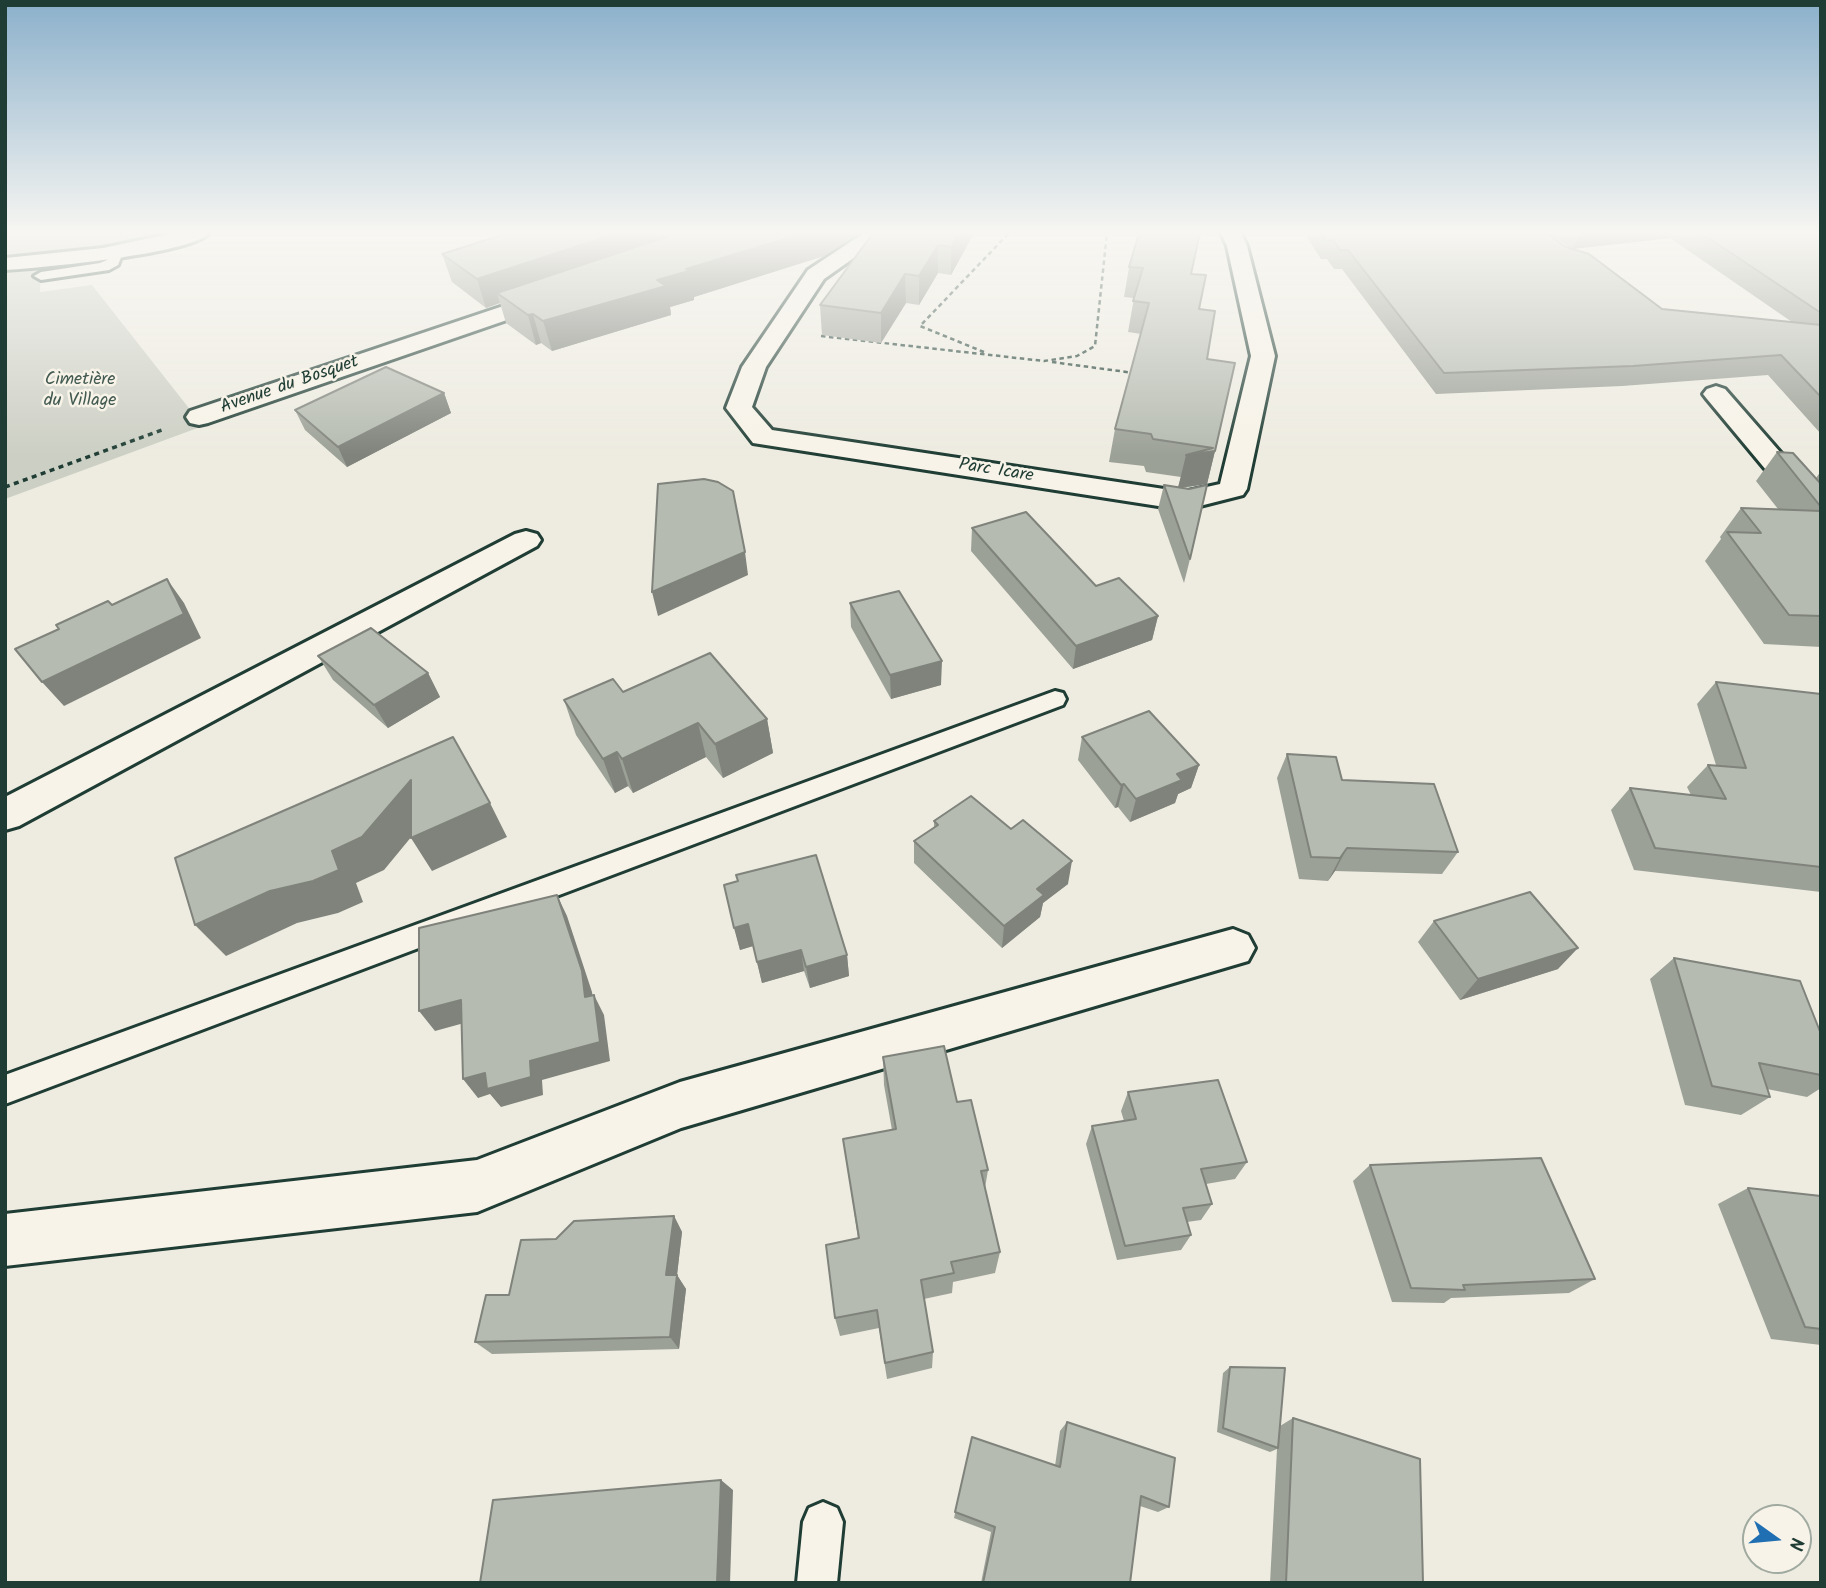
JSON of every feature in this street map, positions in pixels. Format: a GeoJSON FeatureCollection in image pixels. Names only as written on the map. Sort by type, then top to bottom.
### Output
{"type":"FeatureCollection","features":[{"type":"Feature","properties":{"kind":"street","name":"Avenue du Bosquet"},"geometry":{"type":"LineString","coordinates":[[199,417],[521,307]]}},
{"type":"Feature","properties":{"kind":"street","name":"Parc Icare"},"geometry":{"type":"LineString","coordinates":[[794,307],[754,366],[739,408],[763,437],[1184,501],[1233,489],[1263,356],[1251,307]]}},
{"type":"Feature","properties":{"kind":"street"},"geometry":{"type":"LineString","coordinates":[[1716,394],[1821,518]]}},
{"type":"Feature","properties":{"kind":"street"},"geometry":{"type":"LineString","coordinates":[[5,816],[526,540]]}},
{"type":"Feature","properties":{"kind":"street"},"geometry":{"type":"LineString","coordinates":[[5,1240],[477,1186],[680,1105],[1233,948]]}},
{"type":"Feature","properties":{"kind":"lane"},"geometry":{"type":"LineString","coordinates":[[5,1090],[1055,699]]}},
{"type":"Feature","properties":{"kind":"lane"},"geometry":{"type":"LineString","coordinates":[[817,1583],[823,1521]]}},
{"type":"Feature","properties":{"kind":"path"},"geometry":{"type":"LineString","coordinates":[[938,307],[920,326],[991,355]]}},
{"type":"Feature","properties":{"kind":"path"},"geometry":{"type":"LineString","coordinates":[[1044,361],[1077,356],[1095,346],[1099,307]]}},
{"type":"Feature","properties":{"kind":"path"},"geometry":{"type":"LineString","coordinates":[[778,331],[1137,373]]}},
{"type":"Feature","properties":{"kind":"path"},"geometry":{"type":"LineString","coordinates":[[5,487],[199,417]]}},
{"type":"Feature","properties":{"kind":"green space","name":"Cimetière du Village"},"geometry":{"type":"Polygon","coordinates":[[[5,307],[109,307],[203,426],[5,499],[5,307]]]}},
{"type":"Feature","properties":{"kind":"building"},"geometry":{"type":"Polygon","coordinates":[[[517,307],[592,307],[543,321],[533,314],[528,315],[517,307]]]}},
{"type":"Feature","properties":{"kind":"building"},"geometry":{"type":"Polygon","coordinates":[[[836,307],[885,307],[881,313],[836,307]]]}},
{"type":"Feature","properties":{"kind":"building"},"geometry":{"type":"Polygon","coordinates":[[[1148,307],[1199,307],[1215,311],[1207,359],[1235,363],[1215,451],[1186,455],[1213,448],[1153,439],[1151,434],[1115,429],[1148,307]]]}},
{"type":"Feature","properties":{"kind":"building"},"geometry":{"type":"Polygon","coordinates":[[[1393,307],[1659,307],[1821,325],[1821,397],[1781,355],[1633,366],[1444,373],[1393,307]]]}},
{"type":"Feature","properties":{"kind":"building"},"geometry":{"type":"Polygon","coordinates":[[[386,367],[444,393],[338,447],[295,410],[386,367]]]}},
{"type":"Feature","properties":{"kind":"building"},"geometry":{"type":"Polygon","coordinates":[[[1777,452],[1793,453],[1821,484],[1821,507],[1777,452]]]}},
{"type":"Feature","properties":{"kind":"building"},"geometry":{"type":"Polygon","coordinates":[[[704,479],[718,482],[733,491],[745,552],[652,592],[658,484],[704,479]]]}},
{"type":"Feature","properties":{"kind":"building"},"geometry":{"type":"Polygon","coordinates":[[[1164,485],[1189,489],[1207,485],[1190,559],[1164,485]]]}},
{"type":"Feature","properties":{"kind":"building"},"geometry":{"type":"Polygon","coordinates":[[[1741,508],[1821,511],[1821,616],[1789,615],[1727,532],[1761,533],[1741,508]]]}},
{"type":"Feature","properties":{"kind":"building"},"geometry":{"type":"Polygon","coordinates":[[[1026,512],[1096,586],[1119,578],[1158,616],[1076,646],[972,528],[1026,512]]]}},
{"type":"Feature","properties":{"kind":"building"},"geometry":{"type":"Polygon","coordinates":[[[167,579],[184,614],[42,682],[15,649],[59,629],[56,625],[108,601],[112,605],[167,579]]]}},
{"type":"Feature","properties":{"kind":"building"},"geometry":{"type":"Polygon","coordinates":[[[899,591],[942,661],[890,675],[850,603],[899,591]]]}},
{"type":"Feature","properties":{"kind":"building"},"geometry":{"type":"Polygon","coordinates":[[[371,628],[428,673],[374,705],[318,656],[371,628]]]}},
{"type":"Feature","properties":{"kind":"building"},"geometry":{"type":"Polygon","coordinates":[[[710,653],[767,719],[715,744],[698,723],[622,759],[617,752],[603,759],[564,700],[613,679],[623,692],[710,653]]]}},
{"type":"Feature","properties":{"kind":"building"},"geometry":{"type":"Polygon","coordinates":[[[1716,682],[1821,694],[1821,867],[1655,848],[1630,788],[1726,799],[1708,765],[1746,768],[1716,682]]]}},
{"type":"Feature","properties":{"kind":"building"},"geometry":{"type":"Polygon","coordinates":[[[1149,711],[1199,765],[1177,774],[1182,780],[1136,799],[1124,784],[1121,785],[1082,737],[1149,711]]]}},
{"type":"Feature","properties":{"kind":"building"},"geometry":{"type":"Polygon","coordinates":[[[453,737],[490,803],[411,838],[411,780],[362,837],[332,851],[339,870],[313,881],[270,891],[195,925],[175,858],[453,737]]]}},
{"type":"Feature","properties":{"kind":"building"},"geometry":{"type":"Polygon","coordinates":[[[1287,754],[1336,757],[1342,780],[1434,784],[1458,852],[1347,848],[1340,858],[1311,857],[1287,754]]]}},
{"type":"Feature","properties":{"kind":"building"},"geometry":{"type":"Polygon","coordinates":[[[971,796],[1011,829],[1023,820],[1072,861],[1037,889],[1044,895],[1004,926],[914,841],[938,825],[934,821],[971,796]]]}},
{"type":"Feature","properties":{"kind":"building"},"geometry":{"type":"Polygon","coordinates":[[[816,855],[847,955],[806,967],[801,950],[757,962],[748,924],[734,928],[724,885],[738,881],[736,875],[816,855]]]}},
{"type":"Feature","properties":{"kind":"building"},"geometry":{"type":"Polygon","coordinates":[[[1530,892],[1578,948],[1478,979],[1434,921],[1530,892]]]}},
{"type":"Feature","properties":{"kind":"building"},"geometry":{"type":"Polygon","coordinates":[[[557,895],[582,971],[585,997],[594,995],[600,1042],[530,1061],[531,1077],[487,1089],[485,1073],[463,1079],[461,1000],[419,1011],[419,928],[557,895]]]}},
{"type":"Feature","properties":{"kind":"building"},"geometry":{"type":"Polygon","coordinates":[[[1674,958],[1800,981],[1821,1034],[1821,1075],[1759,1063],[1770,1097],[1712,1086],[1674,958]]]}},
{"type":"Feature","properties":{"kind":"building"},"geometry":{"type":"Polygon","coordinates":[[[944,1046],[957,1102],[971,1100],[988,1170],[981,1171],[1000,1252],[951,1262],[954,1273],[921,1280],[933,1352],[885,1363],[877,1310],[835,1318],[826,1245],[859,1238],[843,1139],[896,1129],[883,1057],[944,1046]]]}},
{"type":"Feature","properties":{"kind":"building"},"geometry":{"type":"Polygon","coordinates":[[[1218,1080],[1247,1162],[1201,1169],[1212,1204],[1183,1208],[1191,1235],[1125,1246],[1092,1126],[1136,1119],[1128,1092],[1218,1080]]]}},
{"type":"Feature","properties":{"kind":"building"},"geometry":{"type":"Polygon","coordinates":[[[1541,1158],[1595,1279],[1463,1285],[1465,1290],[1411,1288],[1370,1165],[1541,1158]]]}},
{"type":"Feature","properties":{"kind":"building"},"geometry":{"type":"Polygon","coordinates":[[[1748,1188],[1821,1196],[1821,1329],[1805,1327],[1748,1188]]]}},
{"type":"Feature","properties":{"kind":"building"},"geometry":{"type":"Polygon","coordinates":[[[674,1216],[666,1275],[677,1275],[670,1337],[475,1342],[486,1295],[509,1295],[521,1240],[556,1239],[574,1221],[674,1216]]]}},
{"type":"Feature","properties":{"kind":"building"},"geometry":{"type":"Polygon","coordinates":[[[1230,1367],[1285,1368],[1278,1448],[1223,1428],[1230,1367]]]}},
{"type":"Feature","properties":{"kind":"building"},"geometry":{"type":"Polygon","coordinates":[[[1293,1418],[1420,1459],[1423,1583],[1286,1583],[1293,1418]]]}},
{"type":"Feature","properties":{"kind":"building"},"geometry":{"type":"Polygon","coordinates":[[[1067,1422],[1175,1458],[1169,1507],[1141,1496],[1130,1583],[983,1583],[995,1527],[955,1512],[972,1437],[1060,1467],[1067,1422]]]}},
{"type":"Feature","properties":{"kind":"building"},"geometry":{"type":"Polygon","coordinates":[[[721,1480],[717,1583],[480,1583],[493,1500],[721,1480]]]}}]}
